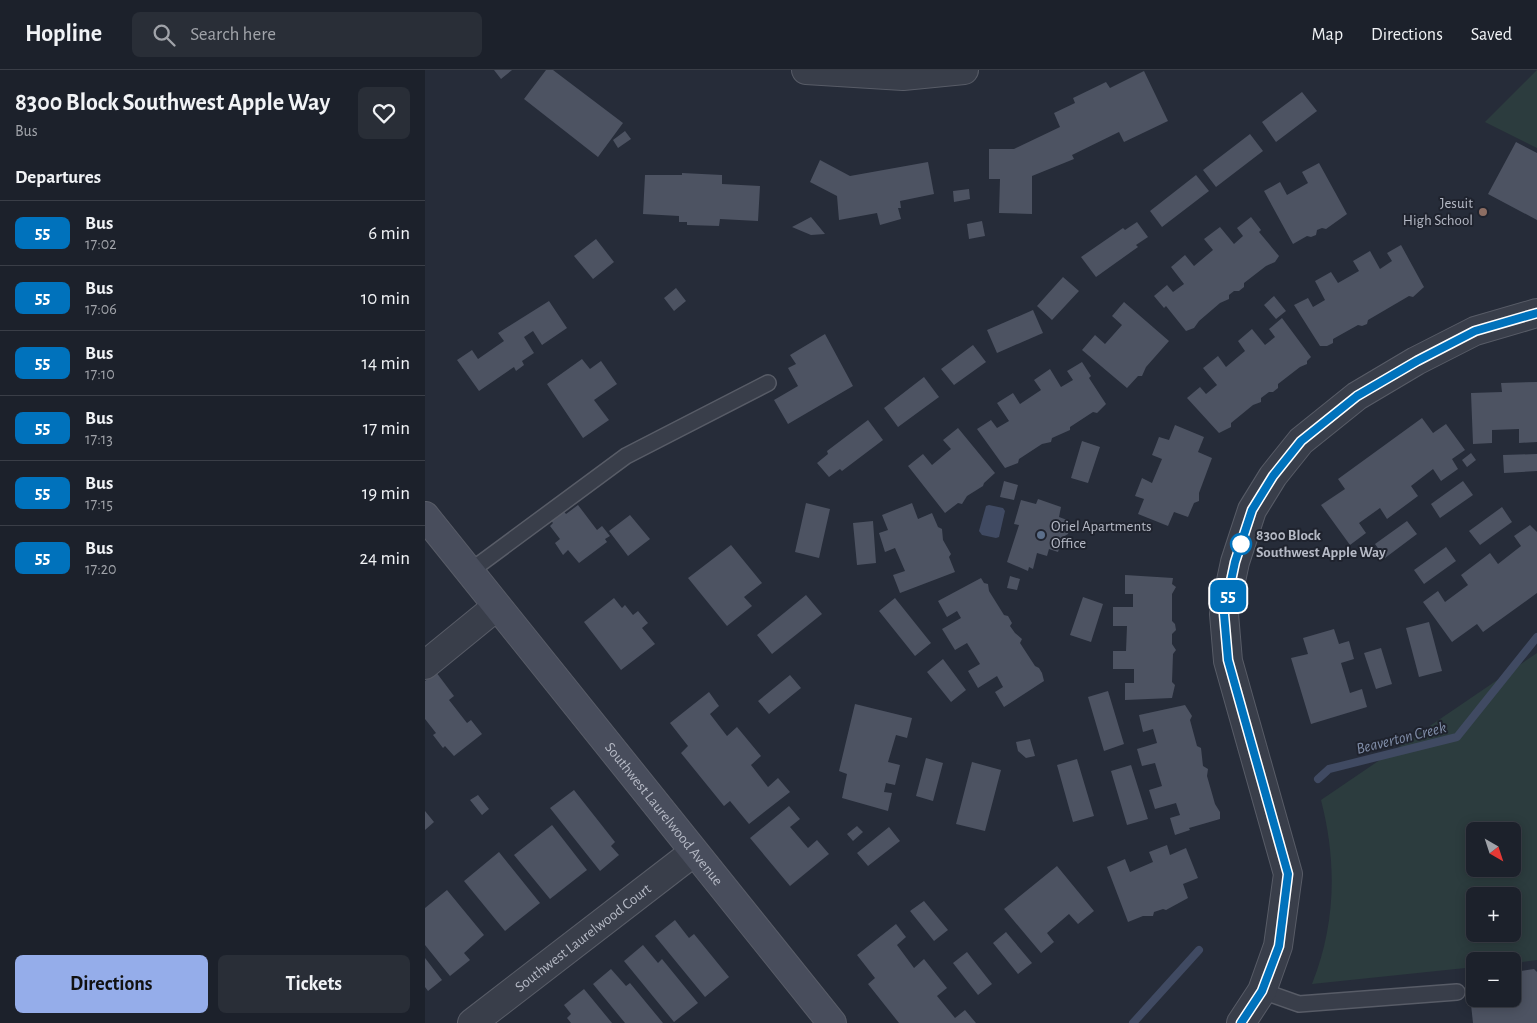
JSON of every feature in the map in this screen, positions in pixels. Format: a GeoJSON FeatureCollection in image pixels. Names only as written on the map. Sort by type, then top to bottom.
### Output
{"type":"FeatureCollection","features":[{"type":"Feature","properties":{"kind":"street"},"geometry":{"type":"LineString","coordinates":[[806,70],[903,76],[964,70]]}},
{"type":"Feature","properties":{"kind":"street"},"geometry":{"type":"LineString","coordinates":[[1241,1023],[1262,991],[1279,946],[1288,874],[1228,660],[1224,614],[1235,562],[1252,510],[1273,476],[1301,441],[1357,396],[1417,361],[1475,331],[1537,313]]}},
{"type":"Feature","properties":{"kind":"street","name":"Southwest Laurelwood Avenue"},"geometry":{"type":"LineString","coordinates":[[425,516],[496,607],[832,1023]]}},
{"type":"Feature","properties":{"kind":"street"},"geometry":{"type":"LineString","coordinates":[[425,665],[496,607]]}},
{"type":"Feature","properties":{"kind":"street","name":"Southwest Laurelwood Court"},"geometry":{"type":"LineString","coordinates":[[472,1023],[694,852]]}},
{"type":"Feature","properties":{"kind":"lane"},"geometry":{"type":"LineString","coordinates":[[469,572],[626,456],[768,383]]}},
{"type":"Feature","properties":{"kind":"lane"},"geometry":{"type":"LineString","coordinates":[[1262,991],[1299,1004],[1457,992]]}},
{"type":"Feature","properties":{"kind":"shaded area"},"geometry":{"type":"Polygon","coordinates":[[[1537,70],[1537,148],[1485,122],[1537,70]]]}},
{"type":"Feature","properties":{"kind":"shaded area"},"geometry":{"type":"Polygon","coordinates":[[[1537,653],[1537,960],[1521,962],[1521,952],[1466,952],[1466,968],[1312,984],[1326,939],[1330,916],[1332,870],[1321,800],[1537,653]]]}},
{"type":"Feature","properties":{"kind":"water"},"geometry":{"type":"Polygon","coordinates":[[[986,506],[1003,508],[1005,511],[999,537],[996,538],[982,535],[979,531],[986,506]]]}},
{"type":"Feature","properties":{"kind":"building"},"geometry":{"type":"Polygon","coordinates":[[[494,70],[512,70],[501,79],[494,70]]]}},
{"type":"Feature","properties":{"kind":"building"},"geometry":{"type":"Polygon","coordinates":[[[546,70],[553,70],[623,123],[598,157],[524,99],[546,70]]]}},
{"type":"Feature","properties":{"kind":"building"},"geometry":{"type":"Polygon","coordinates":[[[1144,71],[1168,121],[1124,142],[1119,132],[1072,155],[1074,159],[1032,176],[1032,214],[999,213],[1000,179],[989,179],[989,149],[1014,149],[1060,127],[1054,113],[1075,103],[1073,98],[1106,82],[1110,88],[1144,71]]]}},
{"type":"Feature","properties":{"kind":"building"},"geometry":{"type":"Polygon","coordinates":[[[1302,92],[1317,111],[1276,142],[1262,122],[1302,92]]]}},
{"type":"Feature","properties":{"kind":"building"},"geometry":{"type":"Polygon","coordinates":[[[625,131],[631,139],[618,148],[613,140],[625,131]]]}},
{"type":"Feature","properties":{"kind":"building"},"geometry":{"type":"Polygon","coordinates":[[[1250,134],[1263,151],[1216,187],[1203,170],[1250,134]]]}},
{"type":"Feature","properties":{"kind":"building"},"geometry":{"type":"Polygon","coordinates":[[[1516,142],[1537,153],[1537,220],[1488,194],[1516,142]]]}},
{"type":"Feature","properties":{"kind":"building"},"geometry":{"type":"Polygon","coordinates":[[[820,160],[850,176],[928,162],[934,194],[900,201],[901,208],[898,208],[901,219],[880,225],[877,213],[839,220],[837,196],[810,182],[820,160]]]}},
{"type":"Feature","properties":{"kind":"building"},"geometry":{"type":"Polygon","coordinates":[[[1319,163],[1347,214],[1326,229],[1317,230],[1316,235],[1307,236],[1293,244],[1264,191],[1280,182],[1287,195],[1308,183],[1302,172],[1319,163]]]}},
{"type":"Feature","properties":{"kind":"building"},"geometry":{"type":"Polygon","coordinates":[[[682,173],[722,175],[722,184],[760,186],[758,221],[720,219],[719,226],[687,225],[687,222],[679,222],[679,216],[643,214],[645,175],[682,175],[682,173]]]}},
{"type":"Feature","properties":{"kind":"building"},"geometry":{"type":"Polygon","coordinates":[[[1196,175],[1209,191],[1162,227],[1150,211],[1196,175]]]}},
{"type":"Feature","properties":{"kind":"building"},"geometry":{"type":"Polygon","coordinates":[[[969,189],[970,199],[954,202],[953,191],[969,189]]]}},
{"type":"Feature","properties":{"kind":"building"},"geometry":{"type":"Polygon","coordinates":[[[811,217],[825,234],[811,235],[792,227],[811,217]]]}},
{"type":"Feature","properties":{"kind":"building"},"geometry":{"type":"Polygon","coordinates":[[[1251,217],[1261,230],[1259,232],[1279,256],[1275,262],[1266,266],[1244,283],[1244,287],[1239,291],[1234,291],[1229,295],[1229,299],[1220,303],[1199,321],[1194,328],[1186,331],[1166,306],[1164,308],[1154,296],[1167,285],[1173,292],[1184,284],[1171,267],[1185,255],[1194,266],[1213,250],[1204,239],[1220,227],[1234,244],[1243,236],[1237,228],[1251,217]]]}},
{"type":"Feature","properties":{"kind":"building"},"geometry":{"type":"Polygon","coordinates":[[[982,221],[985,236],[969,239],[967,224],[982,221]]]}},
{"type":"Feature","properties":{"kind":"building"},"geometry":{"type":"Polygon","coordinates":[[[1137,222],[1148,237],[1136,245],[1138,247],[1096,277],[1081,257],[1123,228],[1125,230],[1137,222]]]}},
{"type":"Feature","properties":{"kind":"building"},"geometry":{"type":"Polygon","coordinates":[[[596,239],[614,262],[593,279],[574,256],[596,239]]]}},
{"type":"Feature","properties":{"kind":"building"},"geometry":{"type":"Polygon","coordinates":[[[1401,245],[1424,287],[1413,297],[1409,296],[1368,320],[1367,324],[1358,325],[1333,339],[1333,343],[1327,346],[1320,346],[1294,305],[1308,298],[1313,307],[1325,300],[1315,281],[1331,272],[1338,283],[1359,271],[1353,261],[1370,251],[1380,269],[1392,261],[1387,253],[1401,245]]]}},
{"type":"Feature","properties":{"kind":"building"},"geometry":{"type":"Polygon","coordinates":[[[1063,277],[1079,291],[1052,320],[1037,306],[1063,277]]]}},
{"type":"Feature","properties":{"kind":"building"},"geometry":{"type":"Polygon","coordinates":[[[676,288],[686,301],[674,311],[664,298],[676,288]]]}},
{"type":"Feature","properties":{"kind":"building"},"geometry":{"type":"Polygon","coordinates":[[[1274,296],[1286,311],[1276,319],[1264,305],[1274,296]]]}},
{"type":"Feature","properties":{"kind":"building"},"geometry":{"type":"Polygon","coordinates":[[[549,301],[567,328],[542,345],[533,331],[524,337],[534,353],[522,361],[524,365],[516,371],[514,367],[479,391],[457,360],[472,350],[478,359],[504,341],[498,333],[549,301]]]}},
{"type":"Feature","properties":{"kind":"building"},"geometry":{"type":"Polygon","coordinates":[[[1124,302],[1169,341],[1146,367],[1142,376],[1138,376],[1127,388],[1082,350],[1095,335],[1105,344],[1122,325],[1112,316],[1124,302]]]}},
{"type":"Feature","properties":{"kind":"building"},"geometry":{"type":"Polygon","coordinates":[[[1033,310],[1043,333],[997,353],[987,330],[1033,310]]]}},
{"type":"Feature","properties":{"kind":"building"},"geometry":{"type":"Polygon","coordinates":[[[1282,318],[1311,357],[1307,364],[1300,367],[1278,384],[1278,388],[1273,392],[1269,392],[1261,398],[1261,402],[1253,405],[1231,423],[1231,427],[1219,433],[1187,398],[1200,387],[1206,394],[1217,385],[1203,368],[1218,356],[1226,367],[1245,351],[1238,341],[1252,329],[1265,345],[1275,337],[1269,329],[1282,318]]]}},
{"type":"Feature","properties":{"kind":"building"},"geometry":{"type":"Polygon","coordinates":[[[825,334],[853,386],[788,424],[774,400],[798,386],[788,368],[796,364],[790,355],[825,334]]]}},
{"type":"Feature","properties":{"kind":"building"},"geometry":{"type":"Polygon","coordinates":[[[973,345],[986,362],[954,385],[941,369],[973,345]]]}},
{"type":"Feature","properties":{"kind":"building"},"geometry":{"type":"Polygon","coordinates":[[[582,359],[590,369],[601,361],[617,384],[594,400],[609,420],[583,438],[547,384],[582,359]]]}},
{"type":"Feature","properties":{"kind":"building"},"geometry":{"type":"Polygon","coordinates":[[[1082,362],[1091,376],[1089,378],[1106,404],[1097,413],[1093,412],[1070,427],[1070,430],[1052,438],[1051,442],[1042,444],[1019,459],[1018,463],[1005,468],[977,429],[991,420],[997,428],[1009,421],[997,403],[1013,393],[1020,404],[1041,390],[1034,380],[1050,369],[1061,387],[1073,380],[1067,371],[1082,362]]]}},
{"type":"Feature","properties":{"kind":"building"},"geometry":{"type":"Polygon","coordinates":[[[924,377],[939,397],[898,427],[884,408],[924,377]]]}},
{"type":"Feature","properties":{"kind":"building"},"geometry":{"type":"Polygon","coordinates":[[[1537,382],[1537,442],[1519,443],[1519,429],[1492,430],[1492,443],[1473,444],[1471,393],[1502,392],[1501,383],[1537,382]]]}},
{"type":"Feature","properties":{"kind":"building"},"geometry":{"type":"Polygon","coordinates":[[[1422,418],[1433,433],[1446,424],[1465,450],[1452,459],[1458,469],[1441,481],[1433,469],[1411,486],[1418,496],[1387,519],[1380,508],[1359,523],[1366,533],[1350,545],[1321,505],[1345,489],[1338,479],[1422,418]]]}},
{"type":"Feature","properties":{"kind":"building"},"geometry":{"type":"Polygon","coordinates":[[[868,420],[883,440],[842,471],[840,469],[829,477],[817,463],[828,454],[827,451],[868,420]]]}},
{"type":"Feature","properties":{"kind":"building"},"geometry":{"type":"Polygon","coordinates":[[[1175,425],[1204,437],[1198,452],[1212,458],[1199,493],[1199,501],[1194,503],[1188,517],[1174,512],[1168,526],[1138,514],[1144,499],[1135,496],[1142,478],[1152,483],[1162,459],[1152,455],[1159,437],[1169,440],[1175,425]]]}},
{"type":"Feature","properties":{"kind":"building"},"geometry":{"type":"Polygon","coordinates":[[[958,428],[995,473],[983,486],[967,496],[962,504],[958,503],[945,513],[908,466],[923,454],[932,465],[951,449],[943,440],[958,428]]]}},
{"type":"Feature","properties":{"kind":"building"},"geometry":{"type":"Polygon","coordinates":[[[1082,441],[1100,447],[1088,483],[1071,478],[1082,441]]]}},
{"type":"Feature","properties":{"kind":"building"},"geometry":{"type":"Polygon","coordinates":[[[1471,453],[1476,460],[1467,467],[1462,460],[1471,453]]]}},
{"type":"Feature","properties":{"kind":"building"},"geometry":{"type":"Polygon","coordinates":[[[1537,454],[1537,471],[1504,473],[1503,455],[1537,454]]]}},
{"type":"Feature","properties":{"kind":"building"},"geometry":{"type":"Polygon","coordinates":[[[1004,481],[1018,485],[1014,500],[1000,497],[1004,481]]]}},
{"type":"Feature","properties":{"kind":"building"},"geometry":{"type":"Polygon","coordinates":[[[1463,481],[1473,495],[1440,518],[1431,504],[1463,481]]]}},
{"type":"Feature","properties":{"kind":"building","name":"Oriel Apartments Office"},"geometry":{"type":"Polygon","coordinates":[[[1038,499],[1061,507],[1059,517],[1067,520],[1070,527],[1068,534],[1063,537],[1058,552],[1049,549],[1047,556],[1037,553],[1033,569],[1029,567],[1028,571],[1007,562],[1019,525],[1014,524],[1021,500],[1036,504],[1038,499]]]}},
{"type":"Feature","properties":{"kind":"building"},"geometry":{"type":"Polygon","coordinates":[[[806,503],[830,509],[819,558],[795,552],[806,503]]]}},
{"type":"Feature","properties":{"kind":"building"},"geometry":{"type":"Polygon","coordinates":[[[912,503],[918,519],[932,513],[938,527],[942,529],[943,540],[951,554],[949,557],[955,572],[900,593],[893,575],[905,571],[895,548],[885,552],[879,533],[888,530],[882,515],[912,503]]]}},
{"type":"Feature","properties":{"kind":"building"},"geometry":{"type":"Polygon","coordinates":[[[578,505],[597,530],[602,526],[610,536],[605,539],[607,542],[579,563],[568,550],[563,555],[555,543],[560,539],[550,526],[553,523],[550,519],[562,509],[566,514],[578,505]]]}},
{"type":"Feature","properties":{"kind":"building"},"geometry":{"type":"Polygon","coordinates":[[[1502,507],[1512,522],[1480,545],[1469,531],[1502,507]]]}},
{"type":"Feature","properties":{"kind":"building"},"geometry":{"type":"Polygon","coordinates":[[[630,515],[650,539],[628,556],[609,531],[630,515]]]}},
{"type":"Feature","properties":{"kind":"building"},"geometry":{"type":"Polygon","coordinates":[[[873,521],[876,563],[857,565],[853,523],[873,521]]]}},
{"type":"Feature","properties":{"kind":"building"},"geometry":{"type":"Polygon","coordinates":[[[1407,521],[1417,534],[1385,558],[1375,544],[1407,521]]]}},
{"type":"Feature","properties":{"kind":"building"},"geometry":{"type":"Polygon","coordinates":[[[1530,525],[1537,532],[1537,593],[1483,632],[1477,624],[1452,642],[1423,602],[1438,591],[1445,602],[1468,585],[1461,575],[1490,553],[1498,564],[1521,546],[1514,536],[1530,525]]]}},
{"type":"Feature","properties":{"kind":"building"},"geometry":{"type":"Polygon","coordinates":[[[731,545],[762,583],[744,597],[752,606],[727,626],[688,578],[731,545]]]}},
{"type":"Feature","properties":{"kind":"building"},"geometry":{"type":"Polygon","coordinates":[[[1446,547],[1456,561],[1424,584],[1414,570],[1446,547]]]}},
{"type":"Feature","properties":{"kind":"building"},"geometry":{"type":"Polygon","coordinates":[[[1125,575],[1173,578],[1172,584],[1176,587],[1172,594],[1172,621],[1175,624],[1176,630],[1172,634],[1172,644],[1176,650],[1173,654],[1172,682],[1175,685],[1172,698],[1125,700],[1125,683],[1134,683],[1134,669],[1113,669],[1113,651],[1126,651],[1127,626],[1113,626],[1113,607],[1133,607],[1133,594],[1125,594],[1125,575]]]}},
{"type":"Feature","properties":{"kind":"building"},"geometry":{"type":"Polygon","coordinates":[[[1010,576],[1020,579],[1017,590],[1007,588],[1010,576]]]}},
{"type":"Feature","properties":{"kind":"building"},"geometry":{"type":"Polygon","coordinates":[[[981,578],[984,583],[988,584],[989,591],[1004,615],[1008,616],[1012,623],[1010,626],[1022,639],[1020,643],[1035,666],[1039,668],[1044,681],[1004,707],[995,692],[1003,687],[997,676],[978,688],[968,671],[980,664],[967,643],[955,650],[942,629],[961,618],[957,611],[947,617],[938,601],[981,578]]]}},
{"type":"Feature","properties":{"kind":"building"},"geometry":{"type":"Polygon","coordinates":[[[806,595],[822,614],[772,654],[757,635],[806,595]]]}},
{"type":"Feature","properties":{"kind":"building"},"geometry":{"type":"Polygon","coordinates":[[[1083,597],[1103,604],[1091,642],[1070,635],[1083,597]]]}},
{"type":"Feature","properties":{"kind":"building"},"geometry":{"type":"Polygon","coordinates":[[[614,598],[622,608],[625,605],[633,615],[638,611],[648,623],[642,628],[655,644],[621,670],[584,622],[614,598]]]}},
{"type":"Feature","properties":{"kind":"building"},"geometry":{"type":"Polygon","coordinates":[[[895,598],[931,643],[915,656],[879,611],[895,598]]]}},
{"type":"Feature","properties":{"kind":"building"},"geometry":{"type":"Polygon","coordinates":[[[1429,622],[1442,671],[1419,677],[1406,628],[1429,622]]]}},
{"type":"Feature","properties":{"kind":"building"},"geometry":{"type":"Polygon","coordinates":[[[1334,629],[1339,644],[1349,641],[1354,659],[1341,663],[1350,693],[1362,689],[1367,707],[1311,724],[1291,658],[1308,654],[1303,638],[1334,629]]]}},
{"type":"Feature","properties":{"kind":"building"},"geometry":{"type":"Polygon","coordinates":[[[1381,648],[1392,684],[1376,689],[1364,653],[1381,648]]]}},
{"type":"Feature","properties":{"kind":"building"},"geometry":{"type":"Polygon","coordinates":[[[943,659],[966,690],[951,702],[927,672],[943,659]]]}},
{"type":"Feature","properties":{"kind":"building"},"geometry":{"type":"Polygon","coordinates":[[[436,672],[454,696],[449,700],[467,723],[471,720],[482,734],[454,756],[445,746],[443,748],[433,735],[436,733],[425,719],[425,681],[436,672]]]}},
{"type":"Feature","properties":{"kind":"building"},"geometry":{"type":"Polygon","coordinates":[[[790,675],[801,688],[769,714],[758,701],[790,675]]]}},
{"type":"Feature","properties":{"kind":"building"},"geometry":{"type":"Polygon","coordinates":[[[1108,691],[1124,744],[1104,751],[1088,697],[1108,691]]]}},
{"type":"Feature","properties":{"kind":"building"},"geometry":{"type":"Polygon","coordinates":[[[709,692],[719,706],[710,714],[727,736],[737,727],[761,756],[751,765],[768,787],[778,778],[790,792],[749,824],[730,801],[724,806],[681,753],[688,746],[670,723],[709,692]]]}},
{"type":"Feature","properties":{"kind":"building"},"geometry":{"type":"Polygon","coordinates":[[[855,704],[912,718],[907,738],[896,735],[888,762],[900,765],[895,785],[886,783],[884,792],[892,793],[888,811],[842,798],[847,774],[839,771],[855,704]]]}},
{"type":"Feature","properties":{"kind":"building"},"geometry":{"type":"Polygon","coordinates":[[[1185,705],[1192,716],[1190,720],[1197,746],[1201,748],[1203,766],[1208,769],[1207,776],[1215,804],[1220,812],[1220,819],[1189,828],[1190,830],[1175,835],[1170,818],[1180,815],[1176,803],[1155,809],[1149,790],[1162,786],[1155,763],[1142,766],[1137,749],[1157,743],[1153,729],[1143,732],[1139,715],[1185,705]]]}},
{"type":"Feature","properties":{"kind":"building"},"geometry":{"type":"Polygon","coordinates":[[[1030,739],[1035,756],[1026,758],[1018,751],[1016,742],[1030,739]]]}},
{"type":"Feature","properties":{"kind":"building"},"geometry":{"type":"Polygon","coordinates":[[[926,758],[943,763],[933,801],[916,796],[926,758]]]}},
{"type":"Feature","properties":{"kind":"building"},"geometry":{"type":"Polygon","coordinates":[[[1077,759],[1094,816],[1073,822],[1057,765],[1077,759]]]}},
{"type":"Feature","properties":{"kind":"building"},"geometry":{"type":"Polygon","coordinates":[[[972,762],[1001,770],[985,831],[956,824],[972,762]]]}},
{"type":"Feature","properties":{"kind":"building"},"geometry":{"type":"Polygon","coordinates":[[[1131,765],[1148,819],[1127,825],[1111,771],[1131,765]]]}},
{"type":"Feature","properties":{"kind":"building"},"geometry":{"type":"Polygon","coordinates":[[[574,790],[615,842],[611,846],[619,855],[600,871],[550,808],[574,790]]]}},
{"type":"Feature","properties":{"kind":"building"},"geometry":{"type":"Polygon","coordinates":[[[478,795],[489,809],[482,815],[470,800],[478,795]]]}},
{"type":"Feature","properties":{"kind":"building"},"geometry":{"type":"Polygon","coordinates":[[[789,806],[800,819],[790,827],[808,848],[817,840],[829,854],[790,886],[750,838],[789,806]]]}},
{"type":"Feature","properties":{"kind":"building"},"geometry":{"type":"Polygon","coordinates":[[[425,811],[434,822],[425,830],[425,811]]]}},
{"type":"Feature","properties":{"kind":"building"},"geometry":{"type":"Polygon","coordinates":[[[552,825],[587,870],[550,899],[514,855],[552,825]]]}},
{"type":"Feature","properties":{"kind":"building"},"geometry":{"type":"Polygon","coordinates":[[[857,826],[863,832],[853,841],[847,834],[857,826]]]}},
{"type":"Feature","properties":{"kind":"building"},"geometry":{"type":"Polygon","coordinates":[[[889,827],[900,841],[868,866],[857,853],[889,827]]]}},
{"type":"Feature","properties":{"kind":"building"},"geometry":{"type":"Polygon","coordinates":[[[1167,845],[1170,855],[1186,848],[1198,878],[1183,884],[1188,898],[1166,910],[1154,912],[1153,916],[1143,916],[1128,922],[1107,867],[1125,859],[1130,872],[1153,862],[1149,852],[1167,845]]]}},
{"type":"Feature","properties":{"kind":"building"},"geometry":{"type":"Polygon","coordinates":[[[499,852],[540,903],[505,931],[464,881],[499,852]]]}},
{"type":"Feature","properties":{"kind":"building"},"geometry":{"type":"Polygon","coordinates":[[[1057,866],[1094,911],[1078,924],[1069,914],[1047,933],[1054,942],[1041,953],[1004,909],[1057,866]]]}},
{"type":"Feature","properties":{"kind":"building"},"geometry":{"type":"Polygon","coordinates":[[[447,890],[484,935],[464,953],[470,960],[450,976],[425,945],[425,908],[447,890]]]}},
{"type":"Feature","properties":{"kind":"building"},"geometry":{"type":"Polygon","coordinates":[[[924,901],[948,930],[934,941],[910,911],[924,901]]]}},
{"type":"Feature","properties":{"kind":"building"},"geometry":{"type":"Polygon","coordinates":[[[675,920],[689,938],[694,934],[729,977],[705,997],[655,936],[675,920]]]}},
{"type":"Feature","properties":{"kind":"building"},"geometry":{"type":"Polygon","coordinates":[[[896,924],[906,937],[897,945],[914,968],[924,959],[947,988],[937,996],[955,1018],[965,1010],[976,1023],[899,1023],[868,984],[875,978],[857,955],[896,924]]]}},
{"type":"Feature","properties":{"kind":"building"},"geometry":{"type":"Polygon","coordinates":[[[1006,932],[1032,963],[1018,974],[993,943],[1006,932]]]}},
{"type":"Feature","properties":{"kind":"building"},"geometry":{"type":"Polygon","coordinates":[[[643,945],[658,963],[662,959],[698,1003],[674,1022],[624,961],[643,945]]]}},
{"type":"Feature","properties":{"kind":"building"},"geometry":{"type":"Polygon","coordinates":[[[967,952],[992,984],[978,995],[953,963],[967,952]]]}},
{"type":"Feature","properties":{"kind":"building"},"geometry":{"type":"Polygon","coordinates":[[[425,958],[442,980],[428,991],[425,987],[425,958]]]}},
{"type":"Feature","properties":{"kind":"building"},"geometry":{"type":"Polygon","coordinates":[[[611,969],[626,986],[630,983],[663,1023],[625,1023],[593,984],[611,969]]]}},
{"type":"Feature","properties":{"kind":"building"},"geometry":{"type":"Polygon","coordinates":[[[1534,969],[1537,972],[1537,1023],[1473,1023],[1471,1007],[1521,1007],[1521,971],[1534,969]]]}},
{"type":"Feature","properties":{"kind":"building"},"geometry":{"type":"Polygon","coordinates":[[[584,989],[612,1023],[571,1023],[567,1018],[571,1014],[564,1005],[584,989]]]}},
{"type":"Feature","properties":{"kind":"waterway","name":"Beaverton Creek"},"geometry":{"type":"LineString","coordinates":[[1318,779],[1329,769],[1457,737],[1537,637]]}},
{"type":"Feature","properties":{"kind":"waterway","name":"Beaverton Creek"},"geometry":{"type":"LineString","coordinates":[[1133,1023],[1199,950]]}},
{"type":"Feature","properties":{"kind":"bus line","name":"55"},"geometry":{"type":"LineString","coordinates":[[1241,1023],[1262,991],[1279,946],[1286,906],[1288,874],[1274,816],[1228,660],[1224,614],[1235,562],[1252,510],[1273,476],[1301,441],[1357,396],[1417,361],[1475,331],[1537,313]]}},
{"type":"Feature","properties":{"kind":"place","name":"Jesuit High School"},"geometry":{"type":"Point","coordinates":[1483,212]}},
{"type":"Feature","properties":{"kind":"place","name":"Oriel Apartments Office"},"geometry":{"type":"Point","coordinates":[1041,535]}},
{"type":"Feature","properties":{"kind":"place","name":"8300 Block Southwest Apple Way"},"geometry":{"type":"Point","coordinates":[1241,544]}}]}
